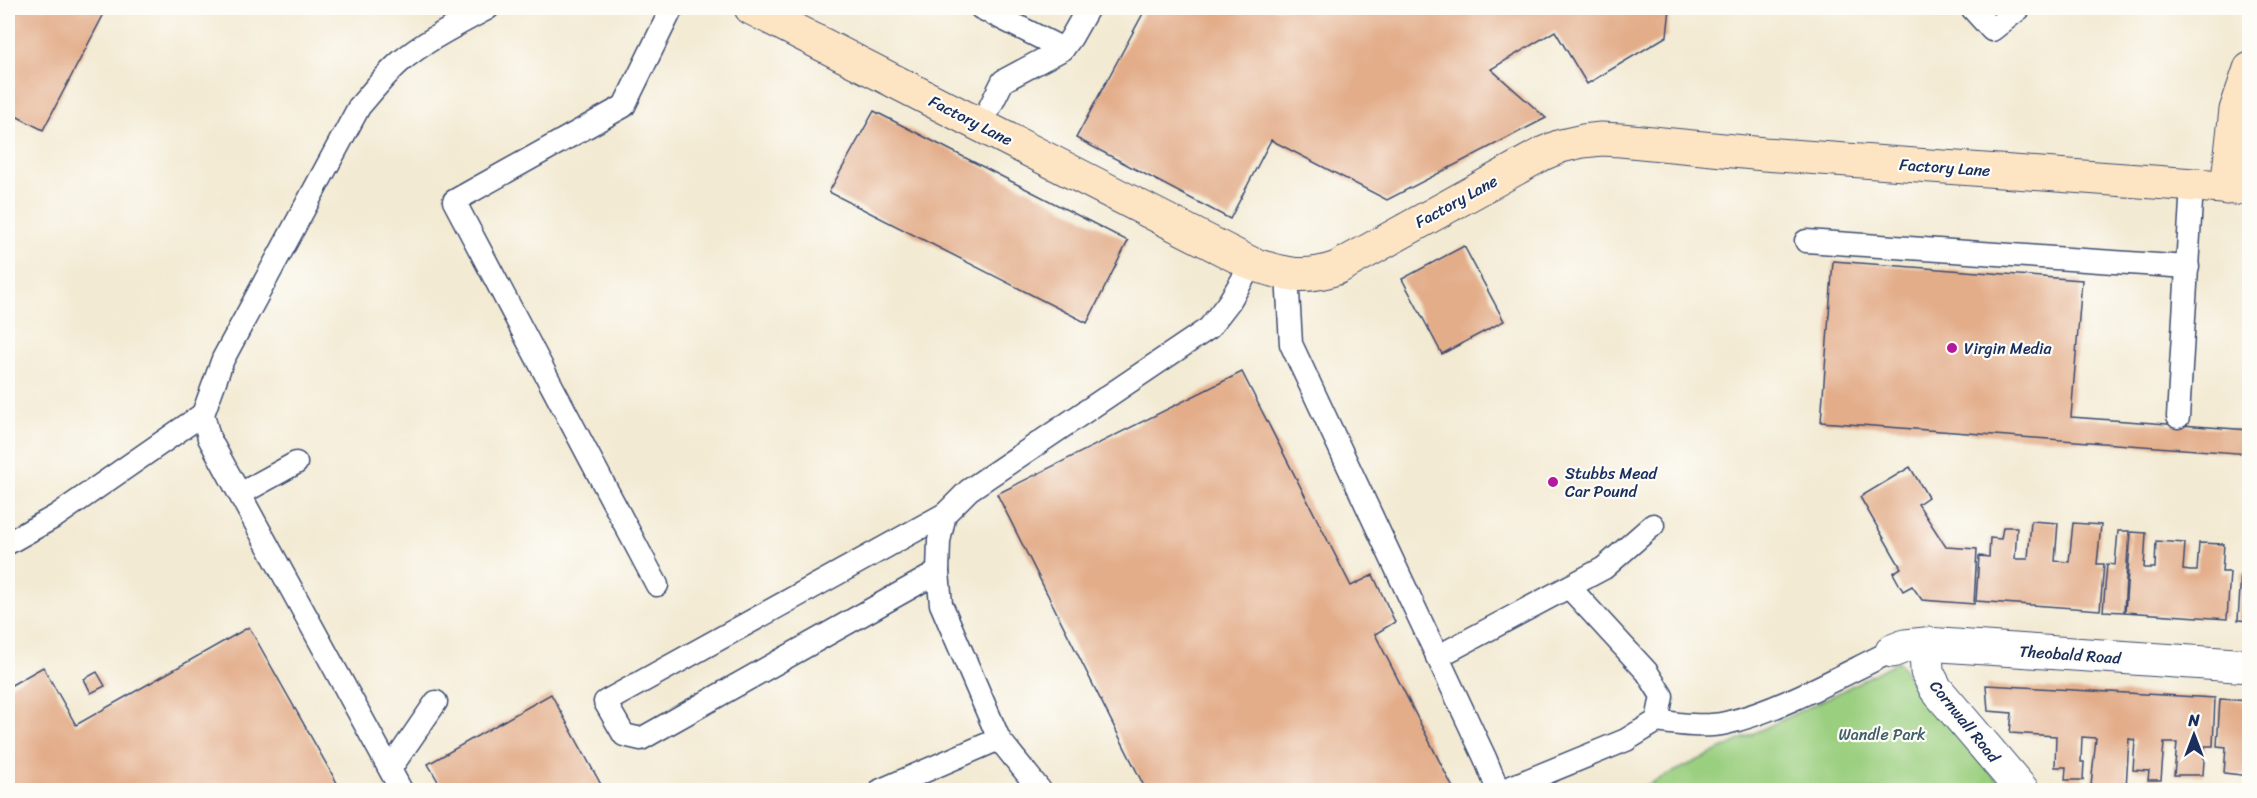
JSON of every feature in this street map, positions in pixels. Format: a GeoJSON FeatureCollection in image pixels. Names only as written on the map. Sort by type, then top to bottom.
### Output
{"type":"FeatureCollection","features":[{"type":"Feature","properties":{"kind":"street","name":"Factory Lane"},"geometry":{"type":"LineString","coordinates":[[751,8],[1252,264],[1287,275],[1304,276],[1337,268],[1542,154],[1561,146],[1601,139],[1764,154],[2239,188],[2236,110],[2250,69]]}},
{"type":"Feature","properties":{"kind":"street","name":"Theobald Road"},"geometry":{"type":"LineString","coordinates":[[1892,651],[1905,646],[1926,644],[2250,666]]}},
{"type":"Feature","properties":{"kind":"street","name":"Cornwall Road"},"geometry":{"type":"LineString","coordinates":[[1926,644],[1927,672],[1936,689],[2022,790]]}},
{"type":"Feature","properties":{"kind":"lane"},"geometry":{"type":"LineString","coordinates":[[401,790],[209,438],[203,414],[223,359],[359,107],[402,61],[456,25],[489,8]]}},
{"type":"Feature","properties":{"kind":"lane"},"geometry":{"type":"LineString","coordinates":[[657,585],[454,201],[624,106],[672,8]]}},
{"type":"Feature","properties":{"kind":"lane"},"geometry":{"type":"LineString","coordinates":[[981,8],[1063,49]]}},
{"type":"Feature","properties":{"kind":"lane"},"geometry":{"type":"LineString","coordinates":[[981,125],[1003,81],[1063,49],[1088,8]]}},
{"type":"Feature","properties":{"kind":"lane"},"geometry":{"type":"LineString","coordinates":[[1972,8],[1992,30],[2020,8]]}},
{"type":"Feature","properties":{"kind":"lane"},"geometry":{"type":"LineString","coordinates":[[2178,417],[2192,185]]}},
{"type":"Feature","properties":{"kind":"lane"},"geometry":{"type":"LineString","coordinates":[[1806,241],[2188,267]]}},
{"type":"Feature","properties":{"kind":"lane"},"geometry":{"type":"LineString","coordinates":[[938,572],[641,739],[624,735],[605,702],[945,514],[969,490],[1209,328],[1229,302],[1252,264]]}},
{"type":"Feature","properties":{"kind":"lane"},"geometry":{"type":"LineString","coordinates":[[1287,275],[1291,344],[1498,790]]}},
{"type":"Feature","properties":{"kind":"lane"},"geometry":{"type":"LineString","coordinates":[[8,543],[56,516],[203,414]]}},
{"type":"Feature","properties":{"kind":"lane"},"geometry":{"type":"LineString","coordinates":[[240,494],[296,463]]}},
{"type":"Feature","properties":{"kind":"lane"},"geometry":{"type":"LineString","coordinates":[[945,514],[939,541],[938,572],[941,604],[999,739],[1040,790]]}},
{"type":"Feature","properties":{"kind":"lane"},"geometry":{"type":"LineString","coordinates":[[1437,657],[1604,568],[1653,525]]}},
{"type":"Feature","properties":{"kind":"lane"},"geometry":{"type":"LineString","coordinates":[[1569,587],[1647,672],[1662,696],[1657,721]]}},
{"type":"Feature","properties":{"kind":"lane"},"geometry":{"type":"LineString","coordinates":[[1504,790],[1626,740],[1657,721],[1684,725],[1724,723],[1784,702],[1892,651]]}},
{"type":"Feature","properties":{"kind":"lane"},"geometry":{"type":"LineString","coordinates":[[390,769],[436,702]]}},
{"type":"Feature","properties":{"kind":"lane"},"geometry":{"type":"LineString","coordinates":[[880,790],[999,739]]}},
{"type":"Feature","properties":{"kind":"green space","name":"Wandle Park"},"geometry":{"type":"Polygon","coordinates":[[[1898,661],[1924,697],[2006,790],[1636,790],[1842,691],[1898,661]]]}},
{"type":"Feature","properties":{"kind":"building"},"geometry":{"type":"Polygon","coordinates":[[[8,8],[107,8],[43,130],[8,112],[8,8]]]}},
{"type":"Feature","properties":{"kind":"building"},"geometry":{"type":"Polygon","coordinates":[[[1146,8],[1670,8],[1667,36],[1587,84],[1555,31],[1491,69],[1546,118],[1387,200],[1271,140],[1230,219],[1076,138],[1146,8]]]}},
{"type":"Feature","properties":{"kind":"building"},"geometry":{"type":"Polygon","coordinates":[[[874,111],[1128,241],[1087,323],[829,192],[874,111]]]}},
{"type":"Feature","properties":{"kind":"building"},"geometry":{"type":"Polygon","coordinates":[[[1464,246],[1504,321],[1442,354],[1402,279],[1464,246]]]}},
{"type":"Feature","properties":{"kind":"building","name":"Virgin Media"},"geometry":{"type":"Polygon","coordinates":[[[1833,261],[2082,280],[2071,417],[2250,430],[2250,454],[1821,422],[1833,261]]]}},
{"type":"Feature","properties":{"kind":"building"},"geometry":{"type":"Polygon","coordinates":[[[1242,372],[1351,586],[1373,575],[1395,622],[1375,634],[1454,790],[1146,790],[997,494],[1242,372]]]}},
{"type":"Feature","properties":{"kind":"building"},"geometry":{"type":"Polygon","coordinates":[[[1910,467],[1928,497],[1918,504],[1946,547],[1977,549],[1974,604],[1922,600],[1912,586],[1903,591],[1893,573],[1901,568],[1860,497],[1910,467]]]}},
{"type":"Feature","properties":{"kind":"building"},"geometry":{"type":"Polygon","coordinates":[[[2031,521],[2058,523],[2055,561],[2069,562],[2073,523],[2101,525],[2097,564],[2104,564],[2100,610],[1976,601],[1979,556],[1989,557],[1990,538],[2001,539],[2003,527],[2017,527],[2015,559],[2028,559],[2031,521]]]}},
{"type":"Feature","properties":{"kind":"building"},"geometry":{"type":"Polygon","coordinates":[[[2118,531],[2129,531],[2124,612],[2103,611],[2107,564],[2115,565],[2118,531]]]}},
{"type":"Feature","properties":{"kind":"building"},"geometry":{"type":"Polygon","coordinates":[[[2131,532],[2146,533],[2144,568],[2155,568],[2156,541],[2185,543],[2183,570],[2190,571],[2197,571],[2199,543],[2224,544],[2222,572],[2230,572],[2227,619],[2125,612],[2131,532]]]}},
{"type":"Feature","properties":{"kind":"building"},"geometry":{"type":"Polygon","coordinates":[[[2241,573],[2250,574],[2250,621],[2238,620],[2241,573]]]}},
{"type":"Feature","properties":{"kind":"building"},"geometry":{"type":"Polygon","coordinates":[[[249,627],[341,790],[8,790],[8,687],[43,667],[76,725],[249,627]]]}},
{"type":"Feature","properties":{"kind":"building"},"geometry":{"type":"Polygon","coordinates":[[[97,672],[105,686],[91,693],[84,679],[97,672]]]}},
{"type":"Feature","properties":{"kind":"building"},"geometry":{"type":"Polygon","coordinates":[[[1986,685],[2215,698],[2213,746],[2205,746],[2203,775],[2174,775],[2177,743],[2164,743],[2161,780],[2148,780],[2149,771],[2133,770],[2135,740],[2129,739],[2126,788],[2091,785],[2096,738],[2082,737],[2083,780],[2065,780],[2066,767],[2055,767],[2056,736],[2010,733],[2012,713],[1988,711],[1986,685]]]}},
{"type":"Feature","properties":{"kind":"building"},"geometry":{"type":"Polygon","coordinates":[[[551,694],[604,790],[443,790],[428,764],[551,694]]]}},
{"type":"Feature","properties":{"kind":"building"},"geometry":{"type":"Polygon","coordinates":[[[2220,699],[2250,701],[2250,776],[2224,773],[2226,747],[2217,746],[2220,699]]]}},
{"type":"Feature","properties":{"kind":"place","name":"Virgin Media"},"geometry":{"type":"Point","coordinates":[1952,348]}},
{"type":"Feature","properties":{"kind":"place","name":"Stubbs Mead Car Pound"},"geometry":{"type":"Point","coordinates":[1553,482]}}]}
